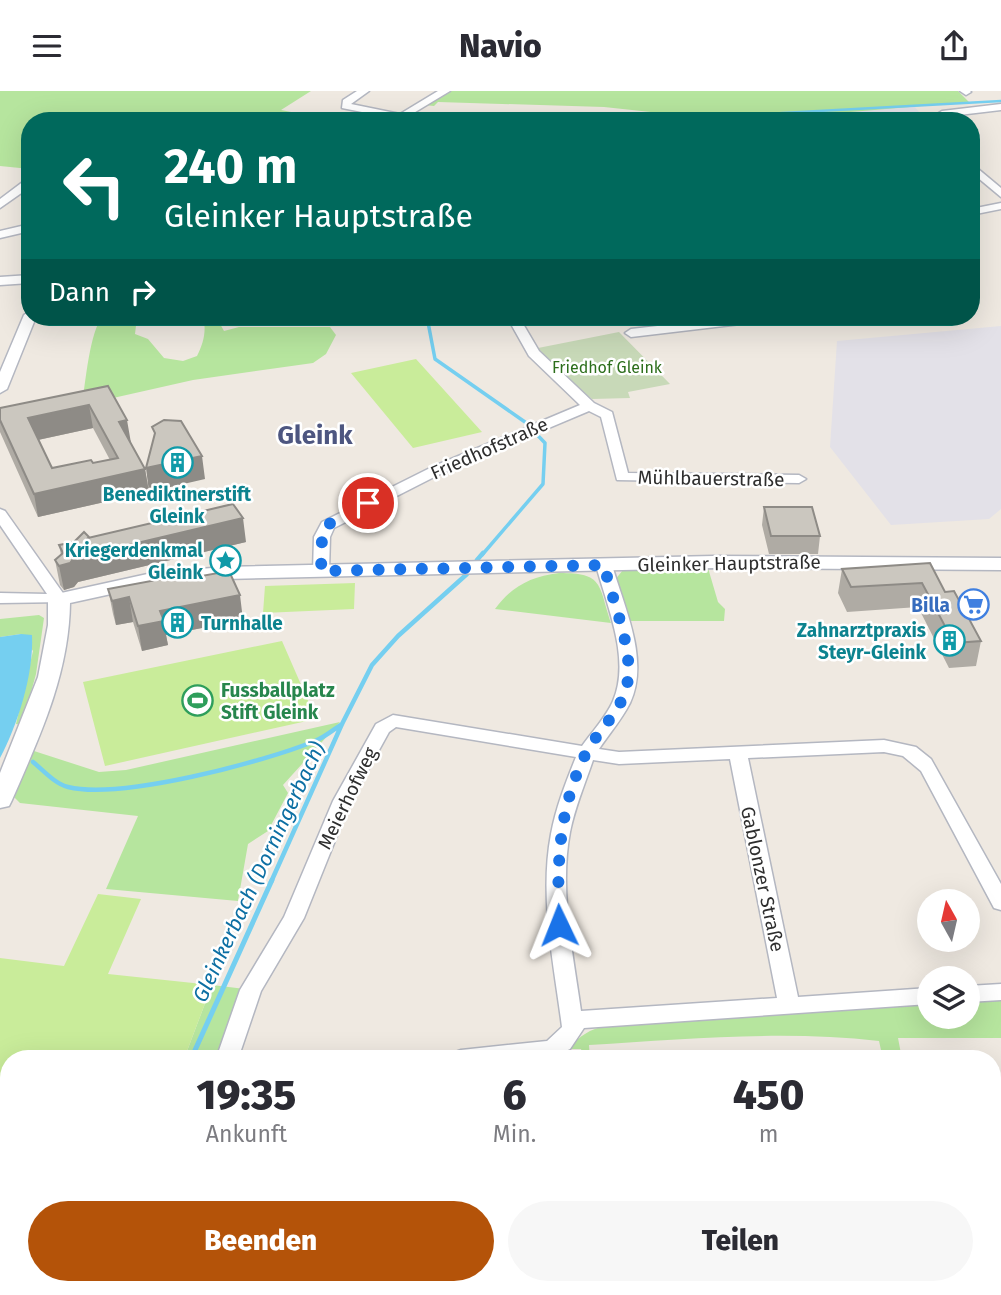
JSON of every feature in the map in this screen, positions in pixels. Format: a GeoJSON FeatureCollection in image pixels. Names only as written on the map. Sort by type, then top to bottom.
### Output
{"type":"FeatureCollection","features":[{"type":"Feature","properties":{"kind":"street"},"geometry":{"type":"LineString","coordinates":[[364,91],[347,102],[346,106],[377,112]]}},
{"type":"Feature","properties":{"kind":"street"},"geometry":{"type":"LineString","coordinates":[[410,112],[445,91]]}},
{"type":"Feature","properties":{"kind":"street"},"geometry":{"type":"LineString","coordinates":[[959,112],[1001,107]]}},
{"type":"Feature","properties":{"kind":"street"},"geometry":{"type":"LineString","coordinates":[[980,174],[1001,194]]}},
{"type":"Feature","properties":{"kind":"street"},"geometry":{"type":"LineString","coordinates":[[0,205],[21,188]]}},
{"type":"Feature","properties":{"kind":"street"},"geometry":{"type":"LineString","coordinates":[[980,210],[1001,206]]}},
{"type":"Feature","properties":{"kind":"street"},"geometry":{"type":"LineString","coordinates":[[0,235],[21,229]]}},
{"type":"Feature","properties":{"kind":"street"},"geometry":{"type":"LineString","coordinates":[[0,281],[21,280]]}},
{"type":"Feature","properties":{"kind":"street"},"geometry":{"type":"LineString","coordinates":[[0,389],[26,326]]}},
{"type":"Feature","properties":{"kind":"street"},"geometry":{"type":"LineString","coordinates":[[518,326],[534,352],[589,406]]}},
{"type":"Feature","properties":{"kind":"street"},"geometry":{"type":"LineString","coordinates":[[631,333],[690,326]]}},
{"type":"Feature","properties":{"kind":"street","name":"Friedhofstraße"},"geometry":{"type":"LineString","coordinates":[[321,571],[322,537],[327,525],[437,470],[589,406]]}},
{"type":"Feature","properties":{"kind":"street","name":"Mühlbauerstraße"},"geometry":{"type":"LineString","coordinates":[[589,406],[607,415],[622,477],[799,479]]}},
{"type":"Feature","properties":{"kind":"street"},"geometry":{"type":"LineString","coordinates":[[0,514],[59,599],[57,632],[49,673],[23,747],[0,800]]}},
{"type":"Feature","properties":{"kind":"street","name":"Gleinker Hauptstraße"},"geometry":{"type":"LineString","coordinates":[[59,599],[162,577],[321,571],[737,562],[1001,564]]}},
{"type":"Feature","properties":{"kind":"street"},"geometry":{"type":"LineString","coordinates":[[542,1050],[551,1049],[569,1035],[574,1020],[562,965],[557,863],[566,809],[586,754],[621,703],[628,679],[628,651],[604,565]]}},
{"type":"Feature","properties":{"kind":"street"},"geometry":{"type":"LineString","coordinates":[[0,598],[59,599]]}},
{"type":"Feature","properties":{"kind":"street","name":"Meierhofweg"},"geometry":{"type":"LineString","coordinates":[[230,1050],[251,990],[294,918],[342,801],[371,746],[386,725],[400,720],[586,754]]}},
{"type":"Feature","properties":{"kind":"street"},"geometry":{"type":"LineString","coordinates":[[586,754],[619,758],[884,746],[917,754],[929,768],[1001,903]]}},
{"type":"Feature","properties":{"kind":"street","name":"Gablonzer Straße"},"geometry":{"type":"LineString","coordinates":[[737,753],[789,1004]]}},
{"type":"Feature","properties":{"kind":"street"},"geometry":{"type":"LineString","coordinates":[[980,993],[1001,992]]}},
{"type":"Feature","properties":{"kind":"street"},"geometry":{"type":"LineString","coordinates":[[574,1020],[917,997]]}},
{"type":"Feature","properties":{"kind":"shaded area"},"geometry":{"type":"Polygon","coordinates":[[[914,106],[919,112],[846,112],[914,106]]]}},
{"type":"Feature","properties":{"kind":"shaded area"},"geometry":{"type":"Polygon","coordinates":[[[1001,326],[1001,509],[989,519],[891,525],[830,447],[837,341],[1001,326]]]}},
{"type":"Feature","properties":{"kind":"green space"},"geometry":{"type":"Polygon","coordinates":[[[0,91],[311,91],[281,110],[291,112],[21,112],[21,168],[0,166],[0,91]]]}},
{"type":"Feature","properties":{"kind":"green space"},"geometry":{"type":"Polygon","coordinates":[[[448,91],[958,91],[969,102],[850,112],[651,112],[604,107],[438,102],[434,106],[424,105],[448,91]]]}},
{"type":"Feature","properties":{"kind":"green space"},"geometry":{"type":"Polygon","coordinates":[[[97,326],[136,326],[135,334],[148,339],[164,358],[183,361],[197,356],[203,342],[204,326],[221,326],[224,331],[239,327],[330,327],[336,335],[326,354],[313,363],[193,380],[82,405],[97,326]]]}},
{"type":"Feature","properties":{"kind":"green space","name":"Friedhof Gleink"},"geometry":{"type":"Polygon","coordinates":[[[619,332],[670,384],[628,392],[630,398],[592,399],[561,374],[538,348],[619,332]]]}},
{"type":"Feature","properties":{"kind":"green space"},"geometry":{"type":"Polygon","coordinates":[[[416,359],[482,432],[413,448],[351,373],[416,359]]]}},
{"type":"Feature","properties":{"kind":"green space"},"geometry":{"type":"Polygon","coordinates":[[[708,568],[718,602],[725,609],[724,621],[629,621],[614,581],[623,570],[708,568]]]}},
{"type":"Feature","properties":{"kind":"green space"},"geometry":{"type":"Polygon","coordinates":[[[559,573],[584,575],[597,583],[611,623],[495,609],[508,594],[522,584],[559,573]]]}},
{"type":"Feature","properties":{"kind":"green space"},"geometry":{"type":"Polygon","coordinates":[[[355,583],[354,609],[263,613],[265,586],[355,583]]]}},
{"type":"Feature","properties":{"kind":"green space"},"geometry":{"type":"Polygon","coordinates":[[[39,615],[44,618],[36,674],[22,725],[16,724],[33,651],[21,634],[0,637],[0,619],[39,615]]]}},
{"type":"Feature","properties":{"kind":"green space","name":"Fussballplatz Stift Gleink"},"geometry":{"type":"Polygon","coordinates":[[[282,641],[316,719],[105,766],[83,682],[282,641]]]}},
{"type":"Feature","properties":{"kind":"green space"},"geometry":{"type":"Polygon","coordinates":[[[340,722],[283,785],[288,793],[268,831],[248,844],[238,901],[106,889],[138,816],[20,803],[13,796],[34,751],[99,772],[126,770],[340,722]]]}},
{"type":"Feature","properties":{"kind":"green space"},"geometry":{"type":"Polygon","coordinates":[[[98,894],[141,899],[108,974],[212,985],[187,1050],[0,1050],[0,958],[64,966],[98,894]]]}},
{"type":"Feature","properties":{"kind":"green space"},"geometry":{"type":"Polygon","coordinates":[[[212,985],[245,989],[223,1050],[187,1050],[212,985]]]}},
{"type":"Feature","properties":{"kind":"green space"},"geometry":{"type":"Polygon","coordinates":[[[1001,997],[1001,1038],[898,1038],[900,1050],[881,1050],[879,1041],[807,1036],[698,1038],[589,1045],[589,1050],[570,1049],[585,1034],[606,1025],[917,1002],[917,1029],[980,1029],[980,998],[1001,997]]]}},
{"type":"Feature","properties":{"kind":"water"},"geometry":{"type":"Polygon","coordinates":[[[32,635],[28,682],[19,714],[0,758],[0,637],[32,635]]]}},
{"type":"Feature","properties":{"kind":"building"},"geometry":{"type":"Polygon","coordinates":[[[108,386],[127,420],[119,422],[145,469],[34,494],[0,420],[0,408],[108,386]],[[89,405],[28,418],[52,468],[118,458],[89,405]]]}},
{"type":"Feature","properties":{"kind":"building"},"geometry":{"type":"Polygon","coordinates":[[[164,420],[181,421],[202,456],[146,468],[155,433],[152,427],[164,420]]]}},
{"type":"Feature","properties":{"kind":"building"},"geometry":{"type":"Polygon","coordinates":[[[233,504],[243,518],[74,558],[70,563],[59,566],[55,560],[63,553],[59,545],[74,542],[84,532],[88,538],[233,504]]]}},
{"type":"Feature","properties":{"kind":"building"},"geometry":{"type":"Polygon","coordinates":[[[764,507],[812,507],[820,536],[771,536],[764,507]]]}},
{"type":"Feature","properties":{"kind":"building"},"geometry":{"type":"Polygon","coordinates":[[[930,563],[945,592],[954,591],[981,641],[954,643],[922,583],[851,587],[842,569],[930,563]]]}},
{"type":"Feature","properties":{"kind":"building"},"geometry":{"type":"Polygon","coordinates":[[[229,571],[240,595],[160,611],[164,621],[138,626],[129,597],[112,601],[108,589],[183,575],[185,579],[229,571]]]}},
{"type":"Feature","properties":{"kind":"waterway","name":"Gleinkerbach (Dorningerbach)"},"geometry":{"type":"LineString","coordinates":[[800,112],[1001,101]]}},
{"type":"Feature","properties":{"kind":"waterway","name":"Gleinkerbach (Dorningerbach)"},"geometry":{"type":"LineString","coordinates":[[429,326],[435,359],[525,422],[545,443],[543,484],[482,555]]}},
{"type":"Feature","properties":{"kind":"waterway","name":"Gleinkerbach (Dorningerbach)"},"geometry":{"type":"LineString","coordinates":[[477,560],[483,553]]}},
{"type":"Feature","properties":{"kind":"waterway","name":"Gleinkerbach (Dorningerbach)"},"geometry":{"type":"LineString","coordinates":[[342,724],[372,665],[398,636],[467,574]]}},
{"type":"Feature","properties":{"kind":"waterway"},"geometry":{"type":"LineString","coordinates":[[33,762],[54,780],[68,787],[91,790],[156,784],[292,750],[315,741],[342,724]]}},
{"type":"Feature","properties":{"kind":"waterway","name":"Gleinkerbach (Dorningerbach)"},"geometry":{"type":"LineString","coordinates":[[271,882],[342,724]]}},
{"type":"Feature","properties":{"kind":"waterway","name":"Gleinkerbach (Dorningerbach)"},"geometry":{"type":"LineString","coordinates":[[195,1050],[272,880]]}},
{"type":"Feature","properties":{"kind":"place","name":"Benediktinerstift Gleink"},"geometry":{"type":"Point","coordinates":[177,463]}},
{"type":"Feature","properties":{"kind":"place","name":"Kriegerdenkmal Gleink"},"geometry":{"type":"Point","coordinates":[226,561]}},
{"type":"Feature","properties":{"kind":"place","name":"Billa"},"geometry":{"type":"Point","coordinates":[973,605]}},
{"type":"Feature","properties":{"kind":"place","name":"Turnhalle"},"geometry":{"type":"Point","coordinates":[178,623]}},
{"type":"Feature","properties":{"kind":"place","name":"Zahnarztpraxis Steyr-Gleink"},"geometry":{"type":"Point","coordinates":[949,641]}},
{"type":"Feature","properties":{"kind":"place","name":"Fussballplatz Stift Gleink"},"geometry":{"type":"Point","coordinates":[198,701]}},
{"type":"Feature","properties":{"kind":"district","name":"Gleink"},"geometry":{"type":"Point","coordinates":[315,435]}},
{"type":"Feature","properties":{"kind":"route"},"geometry":{"type":"LineString","coordinates":[[368,503],[327,525],[322,537],[321,571],[604,565],[614,609],[626,641],[628,679],[621,703],[586,754],[566,809],[557,863],[559,925]]}}]}
